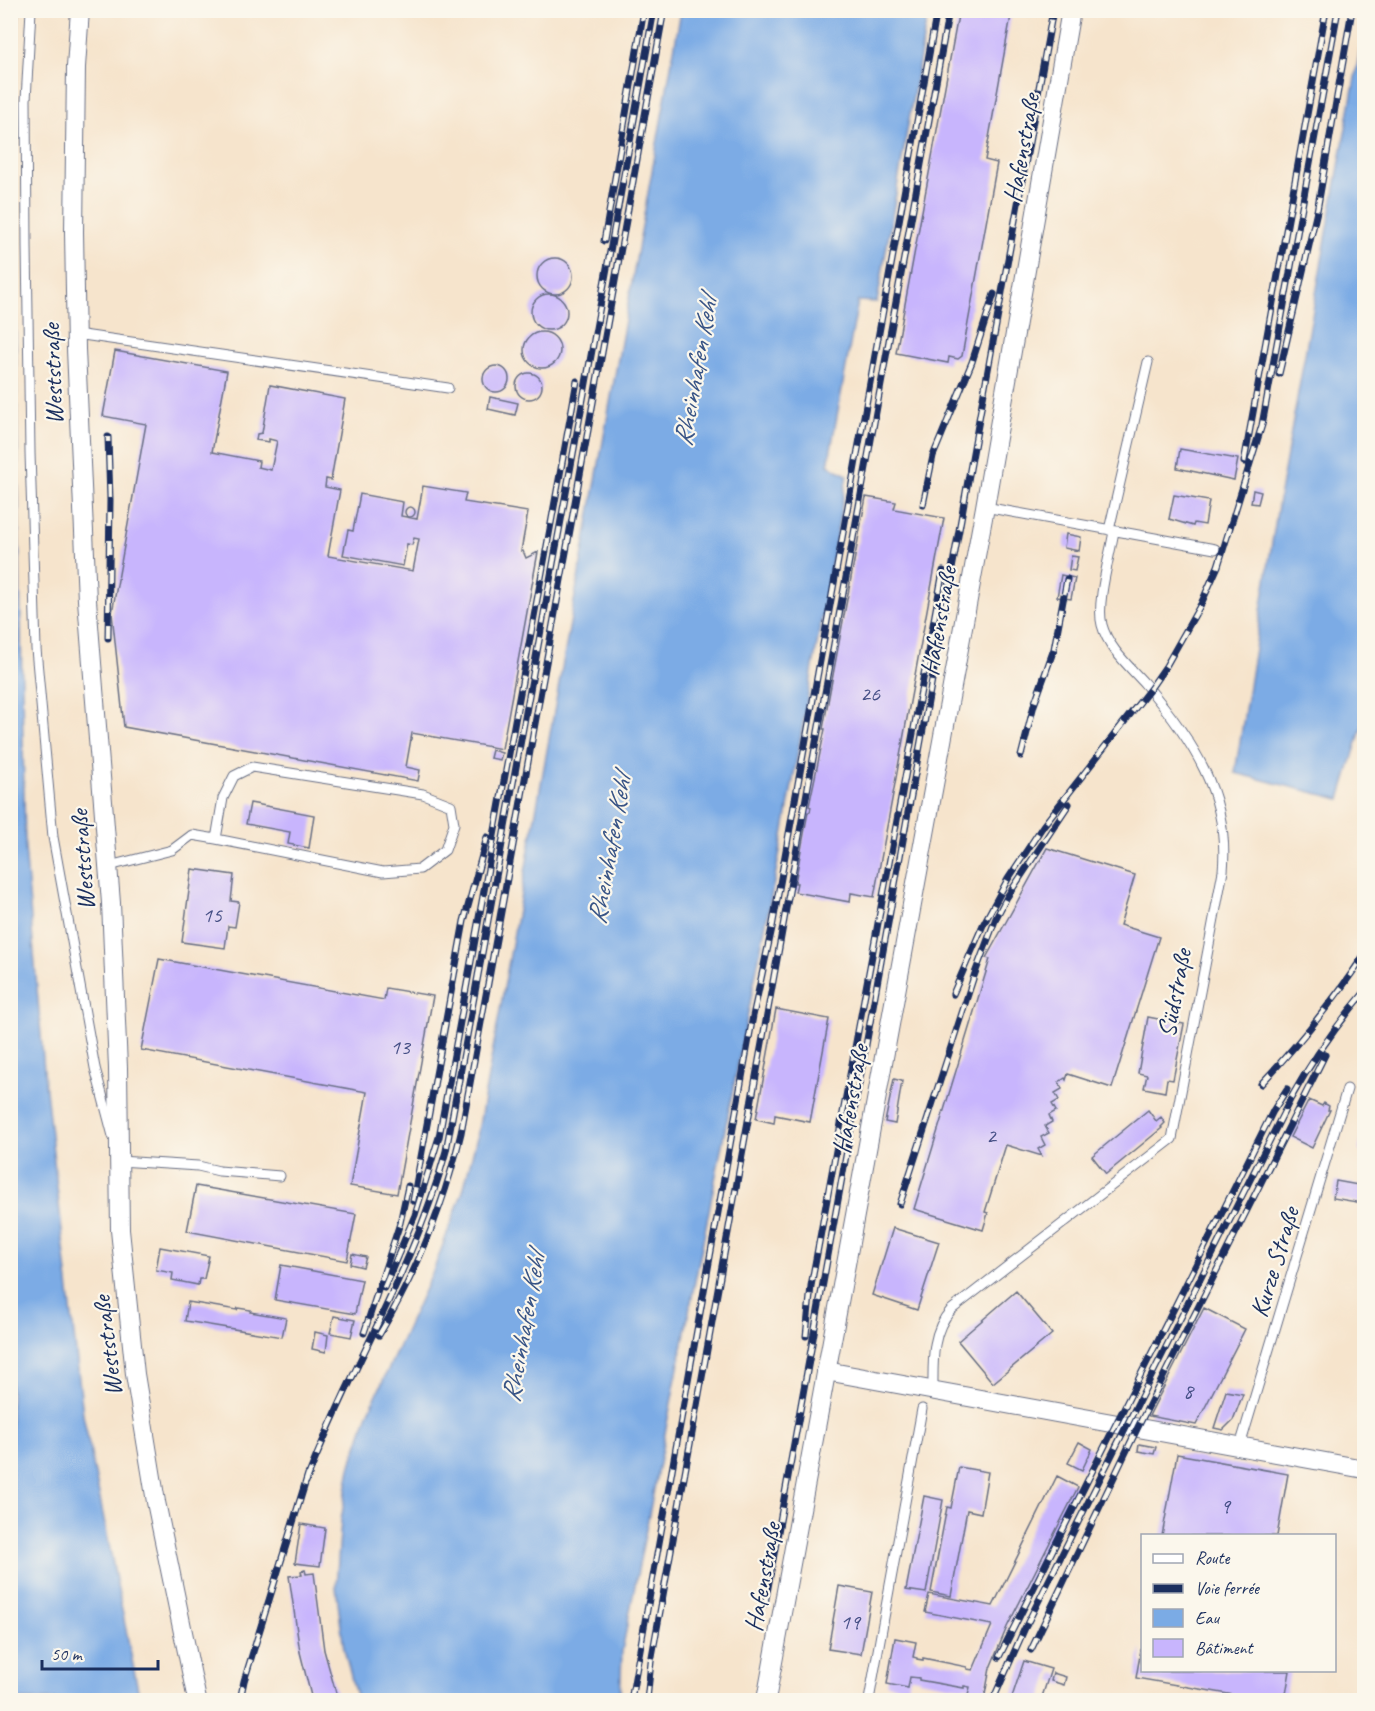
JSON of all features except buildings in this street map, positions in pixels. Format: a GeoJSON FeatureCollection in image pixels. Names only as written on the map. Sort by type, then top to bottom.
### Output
{"type":"FeatureCollection","features":[{"type":"Feature","properties":{"kind":"street","name":"Weststraße"},"geometry":{"type":"LineString","coordinates":[[80,10],[76,67],[75,334],[87,600],[108,866],[118,1068],[120,1230],[135,1374],[156,1502],[197,1701]]}},
{"type":"Feature","properties":{"kind":"street","name":"Hafenstraße"},"geometry":{"type":"LineString","coordinates":[[766,1701],[985,507],[1071,10]]}},
{"type":"Feature","properties":{"kind":"street"},"geometry":{"type":"LineString","coordinates":[[826,1371],[1365,1469]]}},
{"type":"Feature","properties":{"kind":"lane"},"geometry":{"type":"LineString","coordinates":[[31,10],[26,100],[27,246],[36,649],[53,837],[95,1068],[119,1161],[198,1166],[219,1171],[280,1176]]}},
{"type":"Feature","properties":{"kind":"lane"},"geometry":{"type":"LineString","coordinates":[[75,334],[448,388]]}},
{"type":"Feature","properties":{"kind":"lane","name":"Südstraße"},"geometry":{"type":"LineString","coordinates":[[933,1390],[933,1351],[936,1336],[944,1318],[951,1310],[1172,1139],[1223,871],[1224,835],[1211,783],[1202,762],[1192,745],[1149,689],[1114,648],[1103,628],[1100,610],[1112,530],[1148,362]]}},
{"type":"Feature","properties":{"kind":"lane"},"geometry":{"type":"LineString","coordinates":[[985,507],[1215,549]]}},
{"type":"Feature","properties":{"kind":"lane"},"geometry":{"type":"LineString","coordinates":[[108,866],[172,850],[192,835],[383,872],[420,869],[444,850],[454,824],[451,805],[423,794],[252,767],[234,776],[223,798],[216,839]]}},
{"type":"Feature","properties":{"kind":"lane","name":"Kurze Straße"},"geometry":{"type":"LineString","coordinates":[[1240,1446],[1347,1089]]}},
{"type":"Feature","properties":{"kind":"lane"},"geometry":{"type":"LineString","coordinates":[[869,1701],[922,1409]]}},
{"type":"Feature","properties":{"kind":"water"},"geometry":{"type":"Polygon","coordinates":[[[10,11],[19,11],[11,93],[25,848],[45,1082],[83,1414],[140,1700],[11,1700],[10,11]]]}},
{"type":"Feature","properties":{"kind":"water","name":"Rheinhafen Kehl"},"geometry":{"type":"Polygon","coordinates":[[[681,11],[928,11],[877,302],[858,301],[828,465],[847,475],[783,836],[622,1651],[620,1700],[357,1700],[344,1649],[336,1587],[341,1520],[350,1468],[367,1416],[434,1269],[463,1191],[477,1137],[681,11]]]}},
{"type":"Feature","properties":{"kind":"water"},"geometry":{"type":"Polygon","coordinates":[[[1364,28],[1364,719],[1340,799],[1235,773],[1280,493],[1364,28]]]}},
{"type":"Feature","properties":{"kind":"railway"},"geometry":{"type":"LineString","coordinates":[[604,241],[644,10]]}},
{"type":"Feature","properties":{"kind":"railway"},"geometry":{"type":"LineString","coordinates":[[306,1482],[417,1236],[446,1151],[654,10]]}},
{"type":"Feature","properties":{"kind":"railway"},"geometry":{"type":"LineString","coordinates":[[379,1335],[428,1237],[438,1212],[461,1133],[664,10]]}},
{"type":"Feature","properties":{"kind":"railway"},"geometry":{"type":"LineString","coordinates":[[631,1700],[753,1016],[772,928],[937,10]]}},
{"type":"Feature","properties":{"kind":"railway"},"geometry":{"type":"LineString","coordinates":[[647,1700],[651,1662],[949,10]]}},
{"type":"Feature","properties":{"kind":"railway"},"geometry":{"type":"LineString","coordinates":[[765,1604],[1053,10]]}},
{"type":"Feature","properties":{"kind":"railway"},"geometry":{"type":"LineString","coordinates":[[1244,462],[1326,10]]}},
{"type":"Feature","properties":{"kind":"railway"},"geometry":{"type":"LineString","coordinates":[[953,994],[983,925],[1008,879],[1043,826],[1166,666],[1201,604],[1218,566],[1262,425],[1338,10]]}},
{"type":"Feature","properties":{"kind":"railway"},"geometry":{"type":"LineString","coordinates":[[1279,374],[1317,211],[1352,10]]}},
{"type":"Feature","properties":{"kind":"railway"},"geometry":{"type":"LineString","coordinates":[[923,505],[933,456],[972,362],[994,294]]}},
{"type":"Feature","properties":{"kind":"railway"},"geometry":{"type":"LineString","coordinates":[[384,1288],[415,1215],[439,1137],[577,381]]}},
{"type":"Feature","properties":{"kind":"railway"},"geometry":{"type":"LineString","coordinates":[[108,437],[110,500],[108,638]]}},
{"type":"Feature","properties":{"kind":"railway"},"geometry":{"type":"LineString","coordinates":[[806,1336],[811,1286],[943,571]]}},
{"type":"Feature","properties":{"kind":"railway"},"geometry":{"type":"LineString","coordinates":[[1021,756],[1034,705],[1054,649],[1067,579]]}},
{"type":"Feature","properties":{"kind":"railway"},"geometry":{"type":"LineString","coordinates":[[900,1204],[974,976],[996,918],[1007,897],[1069,804]]}},
{"type":"Feature","properties":{"kind":"railway"},"geometry":{"type":"LineString","coordinates":[[413,1201],[464,921],[487,837]]}},
{"type":"Feature","properties":{"kind":"railway"},"geometry":{"type":"LineString","coordinates":[[1261,1084],[1341,989],[1364,955]]}},
{"type":"Feature","properties":{"kind":"railway"},"geometry":{"type":"LineString","coordinates":[[993,1700],[1024,1630],[1291,1098],[1325,1044],[1364,993]]}},
{"type":"Feature","properties":{"kind":"railway"},"geometry":{"type":"LineString","coordinates":[[1031,1650],[1138,1427],[1325,1055]]}},
{"type":"Feature","properties":{"kind":"railway"},"geometry":{"type":"LineString","coordinates":[[999,1657],[1273,1111],[1287,1089]]}},
{"type":"Feature","properties":{"kind":"railway"},"geometry":{"type":"LineString","coordinates":[[364,1333],[400,1223],[408,1186]]}},
{"type":"Feature","properties":{"kind":"railway"},"geometry":{"type":"LineString","coordinates":[[240,1700],[308,1474]]}}]}
